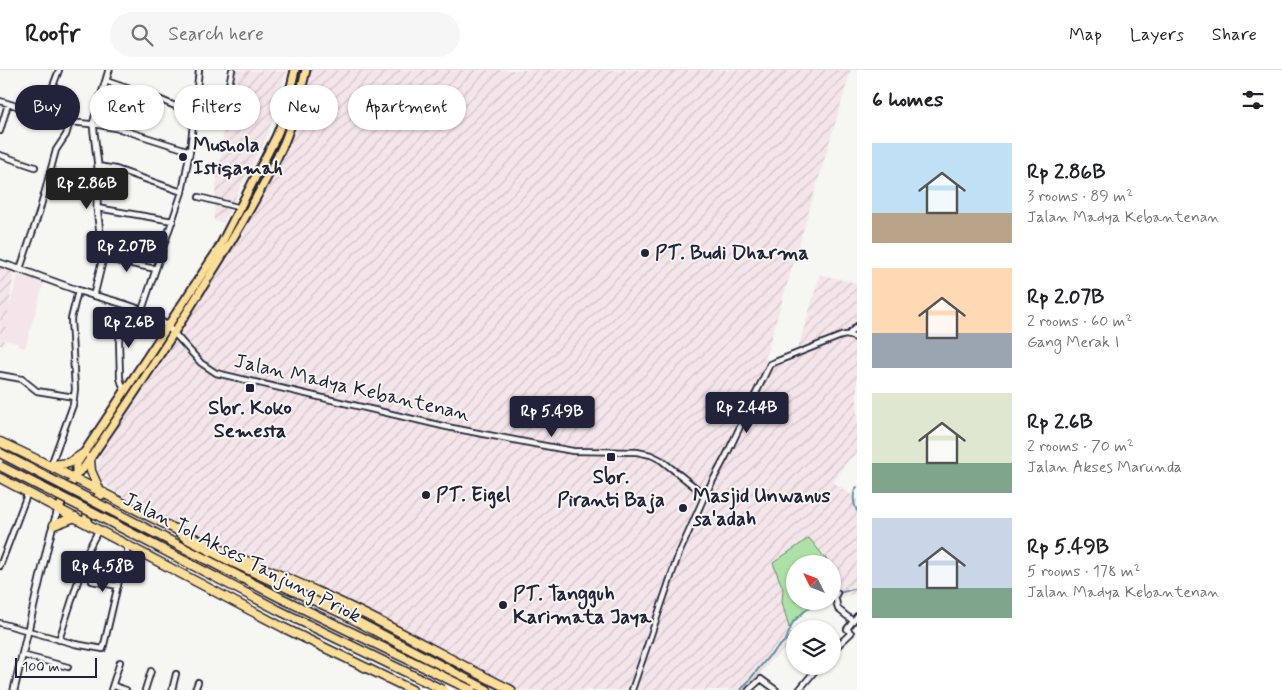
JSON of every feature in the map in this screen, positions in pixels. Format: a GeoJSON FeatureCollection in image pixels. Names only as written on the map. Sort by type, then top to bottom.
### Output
{"type":"FeatureCollection","features":[{"type":"Feature","properties":{"kind":"highway"},"geometry":{"type":"LineString","coordinates":[[0,442],[76,475],[102,492],[176,529],[401,631],[511,690]]}},
{"type":"Feature","properties":{"kind":"highway","name":"Jalan Tol Akses Tanjung Priok"},"geometry":{"type":"LineString","coordinates":[[0,453],[281,598],[471,690]]}},
{"type":"Feature","properties":{"kind":"highway"},"geometry":{"type":"LineString","coordinates":[[51,465],[69,463],[87,456],[91,471],[102,492]]}},
{"type":"Feature","properties":{"kind":"highway","name":"Jalan Tol Akses Tanjung Priok"},"geometry":{"type":"LineString","coordinates":[[0,466],[278,610],[443,690]]}},
{"type":"Feature","properties":{"kind":"highway"},"geometry":{"type":"LineString","coordinates":[[0,478],[284,628],[412,690]]}},
{"type":"Feature","properties":{"kind":"highway"},"geometry":{"type":"LineString","coordinates":[[87,523],[86,515],[96,497],[102,492]]}},
{"type":"Feature","properties":{"kind":"highway"},"geometry":{"type":"LineString","coordinates":[[62,501],[71,516]]}},
{"type":"Feature","properties":{"kind":"highway"},"geometry":{"type":"LineString","coordinates":[[54,525],[71,516]]}},
{"type":"Feature","properties":{"kind":"highway"},"geometry":{"type":"LineString","coordinates":[[176,529],[187,539],[221,557],[378,632],[450,672],[488,690]]}},
{"type":"Feature","properties":{"kind":"main road"},"geometry":{"type":"LineString","coordinates":[[87,456],[174,333],[244,220],[284,142],[296,110],[306,70]]}},
{"type":"Feature","properties":{"kind":"main road"},"geometry":{"type":"LineString","coordinates":[[58,510],[124,392],[218,250],[241,208],[283,120],[293,71]]}},
{"type":"Feature","properties":{"kind":"street"},"geometry":{"type":"LineString","coordinates":[[53,85],[59,70]]}},
{"type":"Feature","properties":{"kind":"street"},"geometry":{"type":"LineString","coordinates":[[105,85],[109,70]]}},
{"type":"Feature","properties":{"kind":"street"},"geometry":{"type":"LineString","coordinates":[[197,85],[199,70]]}},
{"type":"Feature","properties":{"kind":"street"},"geometry":{"type":"LineString","coordinates":[[229,85],[232,70]]}},
{"type":"Feature","properties":{"kind":"street"},"geometry":{"type":"LineString","coordinates":[[106,81],[174,106]]}},
{"type":"Feature","properties":{"kind":"street"},"geometry":{"type":"LineString","coordinates":[[0,101],[15,106]]}},
{"type":"Feature","properties":{"kind":"street"},"geometry":{"type":"LineString","coordinates":[[0,131],[8,104]]}},
{"type":"Feature","properties":{"kind":"street"},"geometry":{"type":"LineString","coordinates":[[20,269],[39,213],[56,150],[68,130]]}},
{"type":"Feature","properties":{"kind":"street"},"geometry":{"type":"LineString","coordinates":[[94,130],[98,166],[97,208],[102,258],[94,295]]}},
{"type":"Feature","properties":{"kind":"street"},"geometry":{"type":"LineString","coordinates":[[123,130],[190,151]]}},
{"type":"Feature","properties":{"kind":"street"},"geometry":{"type":"LineString","coordinates":[[142,310],[182,192],[192,130]]}},
{"type":"Feature","properties":{"kind":"street"},"geometry":{"type":"LineString","coordinates":[[0,155],[36,168]]}},
{"type":"Feature","properties":{"kind":"street"},"geometry":{"type":"LineString","coordinates":[[98,166],[116,169],[182,192]]}},
{"type":"Feature","properties":{"kind":"street"},"geometry":{"type":"LineString","coordinates":[[199,197],[241,208]]}},
{"type":"Feature","properties":{"kind":"street"},"geometry":{"type":"LineString","coordinates":[[97,208],[173,221]]}},
{"type":"Feature","properties":{"kind":"street"},"geometry":{"type":"LineString","coordinates":[[102,258],[156,269]]}},
{"type":"Feature","properties":{"kind":"street","name":"Jalan Madya Kebantenan"},"geometry":{"type":"LineString","coordinates":[[0,263],[142,310],[167,326],[201,363],[216,373],[447,428],[573,451],[637,452],[651,455],[661,460],[705,495]]}},
{"type":"Feature","properties":{"kind":"street"},"geometry":{"type":"LineString","coordinates":[[51,465],[73,406],[71,319],[78,290]]}},
{"type":"Feature","properties":{"kind":"street"},"geometry":{"type":"LineString","coordinates":[[124,392],[120,378],[119,340],[131,307]]}},
{"type":"Feature","properties":{"kind":"street"},"geometry":{"type":"LineString","coordinates":[[848,335],[857,326]]}},
{"type":"Feature","properties":{"kind":"street"},"geometry":{"type":"LineString","coordinates":[[632,690],[678,556],[705,495],[770,364],[841,336],[848,335],[857,338]]}},
{"type":"Feature","properties":{"kind":"street"},"geometry":{"type":"LineString","coordinates":[[0,375],[22,379],[38,391],[74,397]]}},
{"type":"Feature","properties":{"kind":"street"},"geometry":{"type":"LineString","coordinates":[[0,566],[2,555],[28,492]]}},
{"type":"Feature","properties":{"kind":"street"},"geometry":{"type":"LineString","coordinates":[[14,690],[58,510]]}},
{"type":"Feature","properties":{"kind":"street"},"geometry":{"type":"LineString","coordinates":[[59,640],[88,550],[99,529]]}},
{"type":"Feature","properties":{"kind":"street"},"geometry":{"type":"LineString","coordinates":[[0,622],[59,640],[103,649],[125,565],[128,545]]}},
{"type":"Feature","properties":{"kind":"street"},"geometry":{"type":"LineString","coordinates":[[92,581],[118,586]]}},
{"type":"Feature","properties":{"kind":"street"},"geometry":{"type":"LineString","coordinates":[[839,610],[853,621]]}},
{"type":"Feature","properties":{"kind":"street"},"geometry":{"type":"LineString","coordinates":[[841,642],[851,633],[847,629],[857,616]]}},
{"type":"Feature","properties":{"kind":"street"},"geometry":{"type":"LineString","coordinates":[[22,655],[68,666]]}},
{"type":"Feature","properties":{"kind":"street"},"geometry":{"type":"LineString","coordinates":[[120,662],[113,688],[126,690]]}},
{"type":"Feature","properties":{"kind":"street"},"geometry":{"type":"LineString","coordinates":[[145,690],[151,671]]}},
{"type":"Feature","properties":{"kind":"street"},"geometry":{"type":"LineString","coordinates":[[172,690],[176,674]]}},
{"type":"Feature","properties":{"kind":"street"},"geometry":{"type":"LineString","coordinates":[[799,690],[812,675]]}},
{"type":"Feature","properties":{"kind":"street"},"geometry":{"type":"LineString","coordinates":[[749,690],[761,679],[776,690]]}},
{"type":"Feature","properties":{"kind":"street"},"geometry":{"type":"LineString","coordinates":[[195,690],[198,682]]}},
{"type":"Feature","properties":{"kind":"shaded area"},"geometry":{"type":"Polygon","coordinates":[[[232,70],[287,71],[283,85],[270,85],[270,127],[268,134],[223,222],[214,221],[215,193],[224,130],[260,130],[260,85],[228,85],[232,70]]]}},
{"type":"Feature","properties":{"kind":"shaded area"},"geometry":{"type":"Polygon","coordinates":[[[311,70],[851,70],[765,358],[773,362],[796,355],[820,275],[857,283],[857,326],[848,335],[857,338],[857,454],[849,459],[833,482],[857,499],[857,593],[841,598],[841,555],[786,555],[786,563],[774,563],[783,589],[782,602],[786,620],[786,648],[771,660],[746,690],[505,690],[112,490],[99,478],[97,466],[102,452],[240,233],[293,130],[338,130],[338,85],[307,85],[311,70]]]}},
{"type":"Feature","properties":{"kind":"shaded area"},"geometry":{"type":"Polygon","coordinates":[[[0,266],[14,272],[3,346],[0,345],[0,266]]]}},
{"type":"Feature","properties":{"kind":"shaded area"},"geometry":{"type":"Polygon","coordinates":[[[18,275],[44,282],[25,348],[18,346],[18,343],[0,339],[18,275]]]}},
{"type":"Feature","properties":{"kind":"green space"},"geometry":{"type":"Polygon","coordinates":[[[809,538],[823,555],[786,555],[786,610],[807,610],[796,620],[787,620],[782,602],[783,589],[773,563],[809,538]]]}},
{"type":"Feature","properties":{"kind":"waterway"},"geometry":{"type":"LineString","coordinates":[[857,487],[854,492],[857,511]]}},
{"type":"Feature","properties":{"kind":"waterway"},"geometry":{"type":"LineString","coordinates":[[841,592],[857,588]]}},
{"type":"Feature","properties":{"kind":"waterway"},"geometry":{"type":"LineString","coordinates":[[741,690],[769,656],[786,640],[793,622],[806,610]]}},
{"type":"Feature","properties":{"kind":"place","name":"Mushola Istiqamah"},"geometry":{"type":"Point","coordinates":[183,157]}},
{"type":"Feature","properties":{"kind":"place","name":"PT. Budi Dharma"},"geometry":{"type":"Point","coordinates":[645,253]}},
{"type":"Feature","properties":{"kind":"place","name":"Sbr. Koko Semesta"},"geometry":{"type":"Point","coordinates":[250,388]}},
{"type":"Feature","properties":{"kind":"place","name":"Sbr. Piranti Baja"},"geometry":{"type":"Point","coordinates":[611,457]}},
{"type":"Feature","properties":{"kind":"place","name":"PT. Eigel"},"geometry":{"type":"Point","coordinates":[426,495]}},
{"type":"Feature","properties":{"kind":"place","name":"Masjid Unwanus sa'adah"},"geometry":{"type":"Point","coordinates":[683,508]}},
{"type":"Feature","properties":{"kind":"place","name":"PT. Tangguh Karimata Jaya"},"geometry":{"type":"Point","coordinates":[503,605]}}]}
